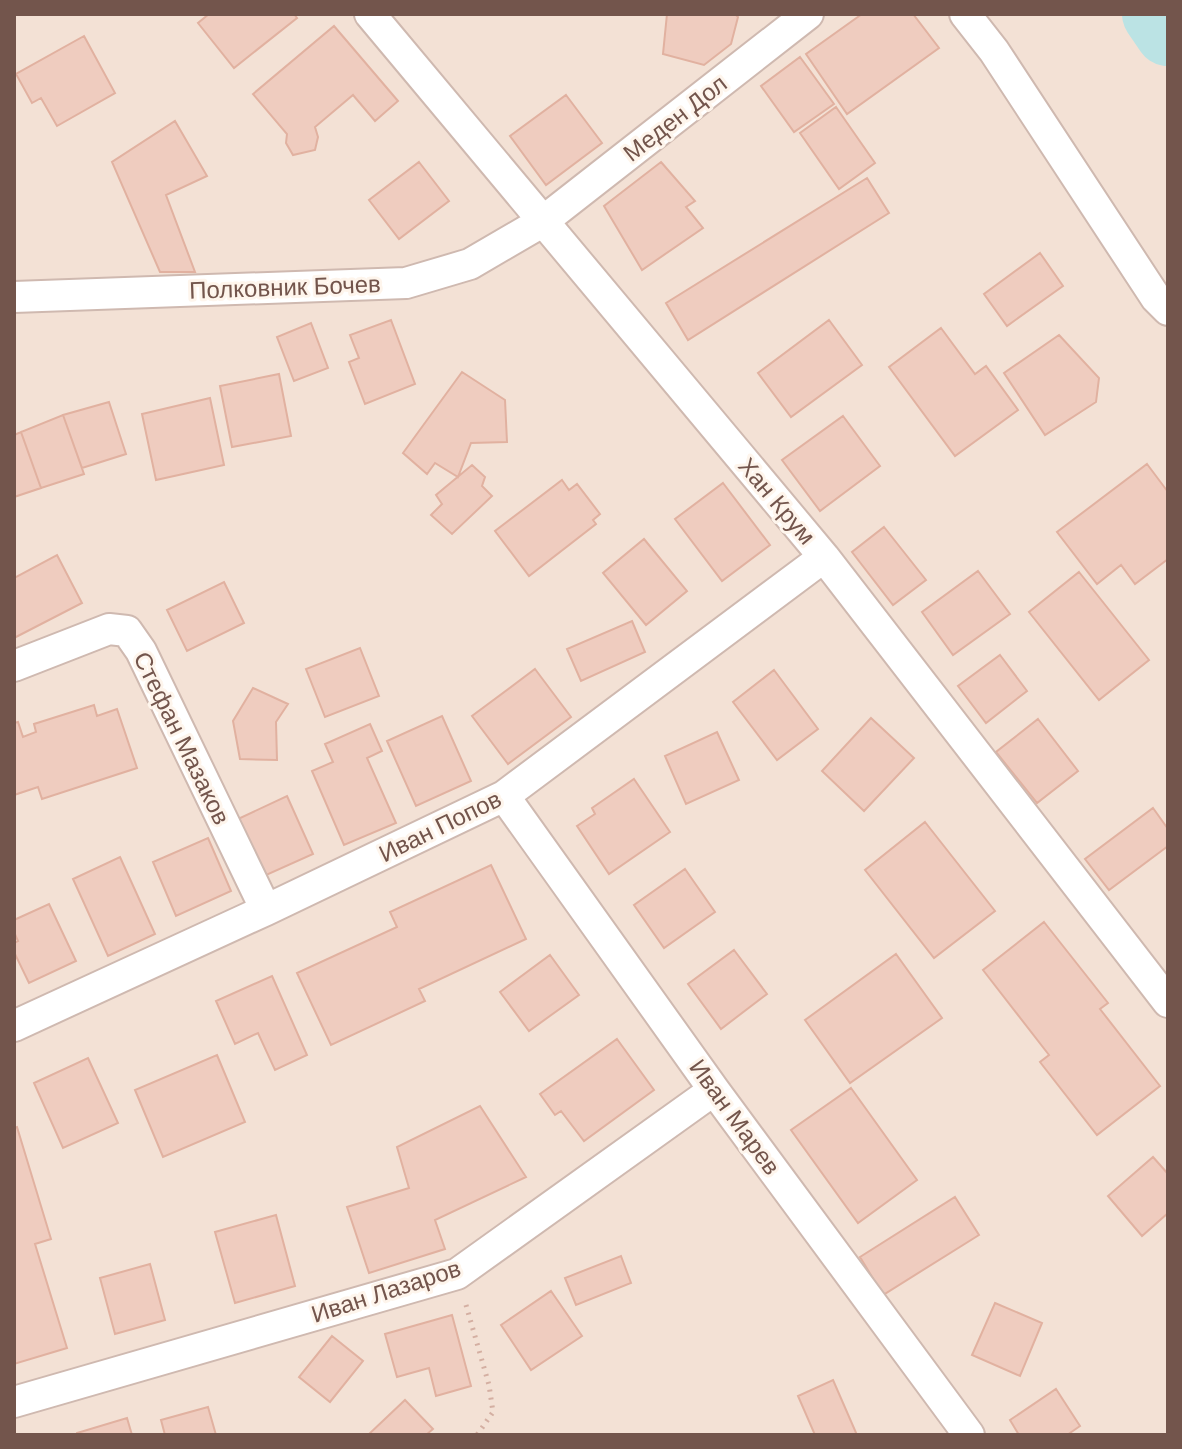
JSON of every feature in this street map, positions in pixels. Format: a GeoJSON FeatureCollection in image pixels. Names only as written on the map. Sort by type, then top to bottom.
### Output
{"type":"FeatureCollection","features":[{"type":"Feature","properties":{"kind":"street","name":"Хан Крум"},"geometry":{"type":"LineString","coordinates":[[370,14],[824,557],[1168,1002]]}},
{"type":"Feature","properties":{"kind":"street","name":"Меден Дол"},"geometry":{"type":"LineString","coordinates":[[542,222],[808,14]]}},
{"type":"Feature","properties":{"kind":"street"},"geometry":{"type":"LineString","coordinates":[[965,14],[994,51],[1156,298],[1168,310]]}},
{"type":"Feature","properties":{"kind":"street","name":"Полковник Бочев"},"geometry":{"type":"LineString","coordinates":[[14,297],[406,283],[470,264],[542,222]]}},
{"type":"Feature","properties":{"kind":"street","name":"Иван Попов"},"geometry":{"type":"LineString","coordinates":[[14,1026],[504,796],[824,557]]}},
{"type":"Feature","properties":{"kind":"street","name":"Стефан Мазаков"},"geometry":{"type":"LineString","coordinates":[[14,666],[109,629],[127,631],[141,651],[266,910]]}},
{"type":"Feature","properties":{"kind":"street","name":"Иван Марев"},"geometry":{"type":"LineString","coordinates":[[504,796],[714,1090],[969,1435]]}},
{"type":"Feature","properties":{"kind":"street","name":"Иван Лазаров"},"geometry":{"type":"LineString","coordinates":[[14,1402],[457,1274],[714,1090]]}},
{"type":"Feature","properties":{"kind":"path"},"geometry":{"type":"LineString","coordinates":[[457,1274],[489,1385],[493,1412],[477,1435]]}},
{"type":"Feature","properties":{"kind":"shaded area"},"geometry":{"type":"Polygon","coordinates":[[[14,14],[1168,14],[1168,1435],[14,1435],[14,14]]]}},
{"type":"Feature","properties":{"kind":"building"},"geometry":{"type":"Polygon","coordinates":[[[209,14],[294,14],[297,18],[234,68],[198,23],[209,14]]]}},
{"type":"Feature","properties":{"kind":"building"},"geometry":{"type":"Polygon","coordinates":[[[667,14],[735,14],[738,17],[731,44],[704,65],[663,54],[667,14]]]}},
{"type":"Feature","properties":{"kind":"building"},"geometry":{"type":"Polygon","coordinates":[[[862,14],[913,14],[939,48],[847,114],[806,54],[862,14]]]}},
{"type":"Feature","properties":{"kind":"building"},"geometry":{"type":"Polygon","coordinates":[[[334,26],[398,101],[375,121],[353,95],[315,127],[318,137],[315,150],[293,155],[286,143],[287,134],[253,94],[334,26]]]}},
{"type":"Feature","properties":{"kind":"building"},"geometry":{"type":"Polygon","coordinates":[[[84,36],[115,93],[57,126],[41,98],[32,103],[16,74],[84,36]]]}},
{"type":"Feature","properties":{"kind":"building"},"geometry":{"type":"Polygon","coordinates":[[[800,57],[834,104],[794,132],[761,86],[800,57]]]}},
{"type":"Feature","properties":{"kind":"building"},"geometry":{"type":"Polygon","coordinates":[[[566,95],[602,143],[546,185],[510,136],[566,95]]]}},
{"type":"Feature","properties":{"kind":"building"},"geometry":{"type":"Polygon","coordinates":[[[836,107],[875,163],[839,189],[800,133],[836,107]]]}},
{"type":"Feature","properties":{"kind":"building"},"geometry":{"type":"Polygon","coordinates":[[[175,121],[207,176],[166,195],[195,272],[160,272],[112,162],[175,121]]]}},
{"type":"Feature","properties":{"kind":"building"},"geometry":{"type":"Polygon","coordinates":[[[419,162],[449,201],[399,239],[369,200],[419,162]]]}},
{"type":"Feature","properties":{"kind":"building"},"geometry":{"type":"Polygon","coordinates":[[[661,162],[695,201],[686,207],[703,228],[642,270],[604,206],[661,162]]]}},
{"type":"Feature","properties":{"kind":"building"},"geometry":{"type":"Polygon","coordinates":[[[867,178],[889,213],[688,340],[666,303],[867,178]]]}},
{"type":"Feature","properties":{"kind":"building"},"geometry":{"type":"Polygon","coordinates":[[[1040,253],[1063,286],[1007,326],[984,294],[1040,253]]]}},
{"type":"Feature","properties":{"kind":"building"},"geometry":{"type":"Polygon","coordinates":[[[391,320],[415,384],[365,404],[349,362],[359,358],[350,335],[391,320]]]}},
{"type":"Feature","properties":{"kind":"building"},"geometry":{"type":"Polygon","coordinates":[[[829,320],[862,365],[791,417],[758,373],[829,320]]]}},
{"type":"Feature","properties":{"kind":"building"},"geometry":{"type":"Polygon","coordinates":[[[311,323],[328,368],[294,381],[277,337],[311,323]]]}},
{"type":"Feature","properties":{"kind":"building"},"geometry":{"type":"Polygon","coordinates":[[[941,328],[975,374],[986,366],[1018,410],[955,456],[889,367],[941,328]]]}},
{"type":"Feature","properties":{"kind":"building"},"geometry":{"type":"Polygon","coordinates":[[[1059,335],[1099,378],[1096,402],[1045,435],[1004,373],[1059,335]]]}},
{"type":"Feature","properties":{"kind":"building"},"geometry":{"type":"Polygon","coordinates":[[[462,372],[505,400],[507,442],[471,443],[458,477],[435,463],[427,474],[403,453],[462,372]]]}},
{"type":"Feature","properties":{"kind":"building"},"geometry":{"type":"Polygon","coordinates":[[[279,374],[291,436],[232,447],[220,386],[279,374]]]}},
{"type":"Feature","properties":{"kind":"building"},"geometry":{"type":"Polygon","coordinates":[[[210,398],[224,465],[156,480],[142,414],[210,398]]]}},
{"type":"Feature","properties":{"kind":"building"},"geometry":{"type":"Polygon","coordinates":[[[109,402],[126,454],[82,468],[63,415],[109,402]]]}},
{"type":"Feature","properties":{"kind":"building"},"geometry":{"type":"Polygon","coordinates":[[[63,415],[84,474],[41,488],[21,432],[63,415]]]}},
{"type":"Feature","properties":{"kind":"building"},"geometry":{"type":"Polygon","coordinates":[[[843,416],[880,466],[820,511],[782,460],[843,416]]]}},
{"type":"Feature","properties":{"kind":"building"},"geometry":{"type":"Polygon","coordinates":[[[21,432],[41,488],[14,497],[14,435],[21,432]]]}},
{"type":"Feature","properties":{"kind":"building"},"geometry":{"type":"Polygon","coordinates":[[[1147,464],[1168,492],[1168,559],[1135,584],[1121,565],[1097,584],[1057,532],[1147,464]]]}},
{"type":"Feature","properties":{"kind":"building"},"geometry":{"type":"Polygon","coordinates":[[[472,465],[485,477],[482,486],[492,496],[452,534],[431,515],[442,504],[436,495],[472,465]]]}},
{"type":"Feature","properties":{"kind":"building"},"geometry":{"type":"Polygon","coordinates":[[[562,480],[569,490],[577,484],[600,514],[593,520],[596,524],[529,576],[495,531],[562,480]]]}},
{"type":"Feature","properties":{"kind":"building"},"geometry":{"type":"Polygon","coordinates":[[[723,483],[770,545],[722,581],[675,519],[723,483]]]}},
{"type":"Feature","properties":{"kind":"building"},"geometry":{"type":"Polygon","coordinates":[[[884,527],[926,580],[893,605],[852,552],[884,527]]]}},
{"type":"Feature","properties":{"kind":"building"},"geometry":{"type":"Polygon","coordinates":[[[644,539],[687,591],[646,625],[603,573],[644,539]]]}},
{"type":"Feature","properties":{"kind":"building"},"geometry":{"type":"Polygon","coordinates":[[[57,555],[82,603],[14,638],[14,578],[57,555]]]}},
{"type":"Feature","properties":{"kind":"building"},"geometry":{"type":"Polygon","coordinates":[[[978,571],[1010,614],[953,655],[922,612],[978,571]]]}},
{"type":"Feature","properties":{"kind":"building"},"geometry":{"type":"Polygon","coordinates":[[[1079,572],[1149,660],[1099,700],[1029,612],[1079,572]]]}},
{"type":"Feature","properties":{"kind":"building"},"geometry":{"type":"Polygon","coordinates":[[[224,582],[244,623],[187,651],[167,610],[224,582]]]}},
{"type":"Feature","properties":{"kind":"building"},"geometry":{"type":"Polygon","coordinates":[[[632,621],[645,652],[581,681],[567,649],[632,621]]]}},
{"type":"Feature","properties":{"kind":"building"},"geometry":{"type":"Polygon","coordinates":[[[360,648],[379,696],[325,717],[306,669],[360,648]]]}},
{"type":"Feature","properties":{"kind":"building"},"geometry":{"type":"Polygon","coordinates":[[[1000,655],[1027,691],[986,723],[958,686],[1000,655]]]}},
{"type":"Feature","properties":{"kind":"building"},"geometry":{"type":"Polygon","coordinates":[[[535,669],[571,717],[508,764],[472,716],[535,669]]]}},
{"type":"Feature","properties":{"kind":"building"},"geometry":{"type":"Polygon","coordinates":[[[774,670],[818,729],[777,760],[733,702],[774,670]]]}},
{"type":"Feature","properties":{"kind":"building"},"geometry":{"type":"Polygon","coordinates":[[[253,688],[288,704],[276,722],[277,760],[240,759],[233,721],[253,688]]]}},
{"type":"Feature","properties":{"kind":"building"},"geometry":{"type":"Polygon","coordinates":[[[94,705],[97,716],[117,709],[137,768],[42,799],[38,787],[14,795],[14,723],[18,722],[23,737],[36,732],[34,724],[94,705]]]}},
{"type":"Feature","properties":{"kind":"building"},"geometry":{"type":"Polygon","coordinates":[[[442,716],[471,781],[416,806],[387,741],[442,716]]]}},
{"type":"Feature","properties":{"kind":"building"},"geometry":{"type":"Polygon","coordinates":[[[871,718],[914,758],[864,811],[822,771],[871,718]]]}},
{"type":"Feature","properties":{"kind":"building"},"geometry":{"type":"Polygon","coordinates":[[[1038,719],[1078,771],[1037,803],[996,752],[1038,719]]]}},
{"type":"Feature","properties":{"kind":"building"},"geometry":{"type":"Polygon","coordinates":[[[370,724],[382,751],[367,758],[396,823],[344,845],[312,771],[333,762],[325,744],[370,724]]]}},
{"type":"Feature","properties":{"kind":"building"},"geometry":{"type":"Polygon","coordinates":[[[717,732],[739,780],[686,804],[665,756],[717,732]]]}},
{"type":"Feature","properties":{"kind":"building"},"geometry":{"type":"Polygon","coordinates":[[[634,779],[670,832],[609,874],[577,826],[595,814],[592,808],[634,779]]]}},
{"type":"Feature","properties":{"kind":"building"},"geometry":{"type":"Polygon","coordinates":[[[287,796],[313,854],[264,876],[238,819],[287,796]]]}},
{"type":"Feature","properties":{"kind":"building"},"geometry":{"type":"Polygon","coordinates":[[[1153,808],[1168,829],[1168,846],[1109,890],[1085,859],[1153,808]]]}},
{"type":"Feature","properties":{"kind":"building"},"geometry":{"type":"Polygon","coordinates":[[[925,822],[995,911],[934,958],[865,870],[925,822]]]}},
{"type":"Feature","properties":{"kind":"building"},"geometry":{"type":"Polygon","coordinates":[[[208,838],[231,891],[176,916],[153,862],[208,838]]]}},
{"type":"Feature","properties":{"kind":"building"},"geometry":{"type":"Polygon","coordinates":[[[120,857],[155,934],[108,956],[73,879],[120,857]]]}},
{"type":"Feature","properties":{"kind":"building"},"geometry":{"type":"Polygon","coordinates":[[[491,865],[526,939],[419,989],[425,1001],[331,1045],[297,973],[397,927],[390,912],[491,865]]]}},
{"type":"Feature","properties":{"kind":"building"},"geometry":{"type":"Polygon","coordinates":[[[685,869],[715,912],[664,948],[634,905],[685,869]]]}},
{"type":"Feature","properties":{"kind":"building"},"geometry":{"type":"Polygon","coordinates":[[[49,904],[76,961],[29,983],[14,952],[14,943],[18,941],[14,920],[49,904]]]}},
{"type":"Feature","properties":{"kind":"building"},"geometry":{"type":"Polygon","coordinates":[[[1044,922],[1108,1003],[1100,1009],[1160,1086],[1097,1135],[1040,1062],[1049,1055],[983,970],[1044,922]]]}},
{"type":"Feature","properties":{"kind":"building"},"geometry":{"type":"Polygon","coordinates":[[[734,950],[767,994],[721,1029],[688,984],[734,950]]]}},
{"type":"Feature","properties":{"kind":"building"},"geometry":{"type":"Polygon","coordinates":[[[896,954],[942,1018],[850,1083],[805,1020],[896,954]]]}},
{"type":"Feature","properties":{"kind":"building"},"geometry":{"type":"Polygon","coordinates":[[[550,955],[579,995],[529,1031],[500,992],[550,955]]]}},
{"type":"Feature","properties":{"kind":"building"},"geometry":{"type":"Polygon","coordinates":[[[272,976],[307,1055],[275,1070],[258,1033],[235,1044],[216,1001],[272,976]]]}},
{"type":"Feature","properties":{"kind":"building"},"geometry":{"type":"Polygon","coordinates":[[[617,1039],[654,1090],[584,1141],[561,1111],[555,1115],[540,1094],[617,1039]]]}},
{"type":"Feature","properties":{"kind":"building"},"geometry":{"type":"Polygon","coordinates":[[[217,1055],[245,1122],[163,1157],[135,1090],[217,1055]]]}},
{"type":"Feature","properties":{"kind":"building"},"geometry":{"type":"Polygon","coordinates":[[[88,1058],[118,1123],[63,1148],[34,1083],[88,1058]]]}},
{"type":"Feature","properties":{"kind":"building"},"geometry":{"type":"Polygon","coordinates":[[[851,1088],[917,1180],[858,1223],[791,1130],[851,1088]]]}},
{"type":"Feature","properties":{"kind":"building"},"geometry":{"type":"Polygon","coordinates":[[[480,1106],[526,1177],[435,1220],[445,1249],[369,1273],[347,1207],[409,1188],[397,1147],[480,1106]]]}},
{"type":"Feature","properties":{"kind":"building"},"geometry":{"type":"Polygon","coordinates":[[[17,1127],[51,1239],[35,1244],[67,1348],[14,1364],[14,1128],[17,1127]]]}},
{"type":"Feature","properties":{"kind":"building"},"geometry":{"type":"Polygon","coordinates":[[[1153,1157],[1168,1174],[1168,1213],[1142,1236],[1108,1196],[1153,1157]]]}},
{"type":"Feature","properties":{"kind":"building"},"geometry":{"type":"Polygon","coordinates":[[[955,1197],[979,1235],[883,1295],[860,1257],[955,1197]]]}},
{"type":"Feature","properties":{"kind":"building"},"geometry":{"type":"Polygon","coordinates":[[[276,1215],[295,1286],[235,1303],[215,1232],[276,1215]]]}},
{"type":"Feature","properties":{"kind":"building"},"geometry":{"type":"Polygon","coordinates":[[[621,1256],[631,1283],[576,1305],[565,1278],[621,1256]]]}},
{"type":"Feature","properties":{"kind":"building"},"geometry":{"type":"Polygon","coordinates":[[[150,1264],[165,1320],[115,1334],[100,1278],[150,1264]]]}},
{"type":"Feature","properties":{"kind":"building"},"geometry":{"type":"Polygon","coordinates":[[[551,1291],[582,1336],[531,1370],[501,1325],[551,1291]]]}},
{"type":"Feature","properties":{"kind":"building"},"geometry":{"type":"Polygon","coordinates":[[[995,1303],[1042,1323],[1020,1376],[972,1355],[995,1303]]]}},
{"type":"Feature","properties":{"kind":"building"},"geometry":{"type":"Polygon","coordinates":[[[452,1315],[471,1386],[436,1396],[429,1368],[397,1377],[385,1334],[452,1315]]]}},
{"type":"Feature","properties":{"kind":"building"},"geometry":{"type":"Polygon","coordinates":[[[332,1336],[363,1361],[330,1402],[299,1377],[332,1336]]]}},
{"type":"Feature","properties":{"kind":"building"},"geometry":{"type":"Polygon","coordinates":[[[833,1380],[857,1435],[815,1435],[798,1396],[833,1380]]]}},
{"type":"Feature","properties":{"kind":"building"},"geometry":{"type":"Polygon","coordinates":[[[1056,1389],[1080,1426],[1067,1435],[1019,1435],[1010,1420],[1056,1389]]]}},
{"type":"Feature","properties":{"kind":"building"},"geometry":{"type":"Polygon","coordinates":[[[405,1400],[433,1429],[426,1435],[368,1435],[405,1400]]]}},
{"type":"Feature","properties":{"kind":"building"},"geometry":{"type":"Polygon","coordinates":[[[208,1407],[216,1435],[165,1435],[161,1420],[208,1407]]]}},
{"type":"Feature","properties":{"kind":"building"},"geometry":{"type":"Polygon","coordinates":[[[127,1418],[132,1435],[77,1435],[77,1433],[127,1418]]]}},
{"type":"Feature","properties":{"kind":"waterway"},"geometry":{"type":"LineString","coordinates":[[1155,14],[1168,33]]}}]}
